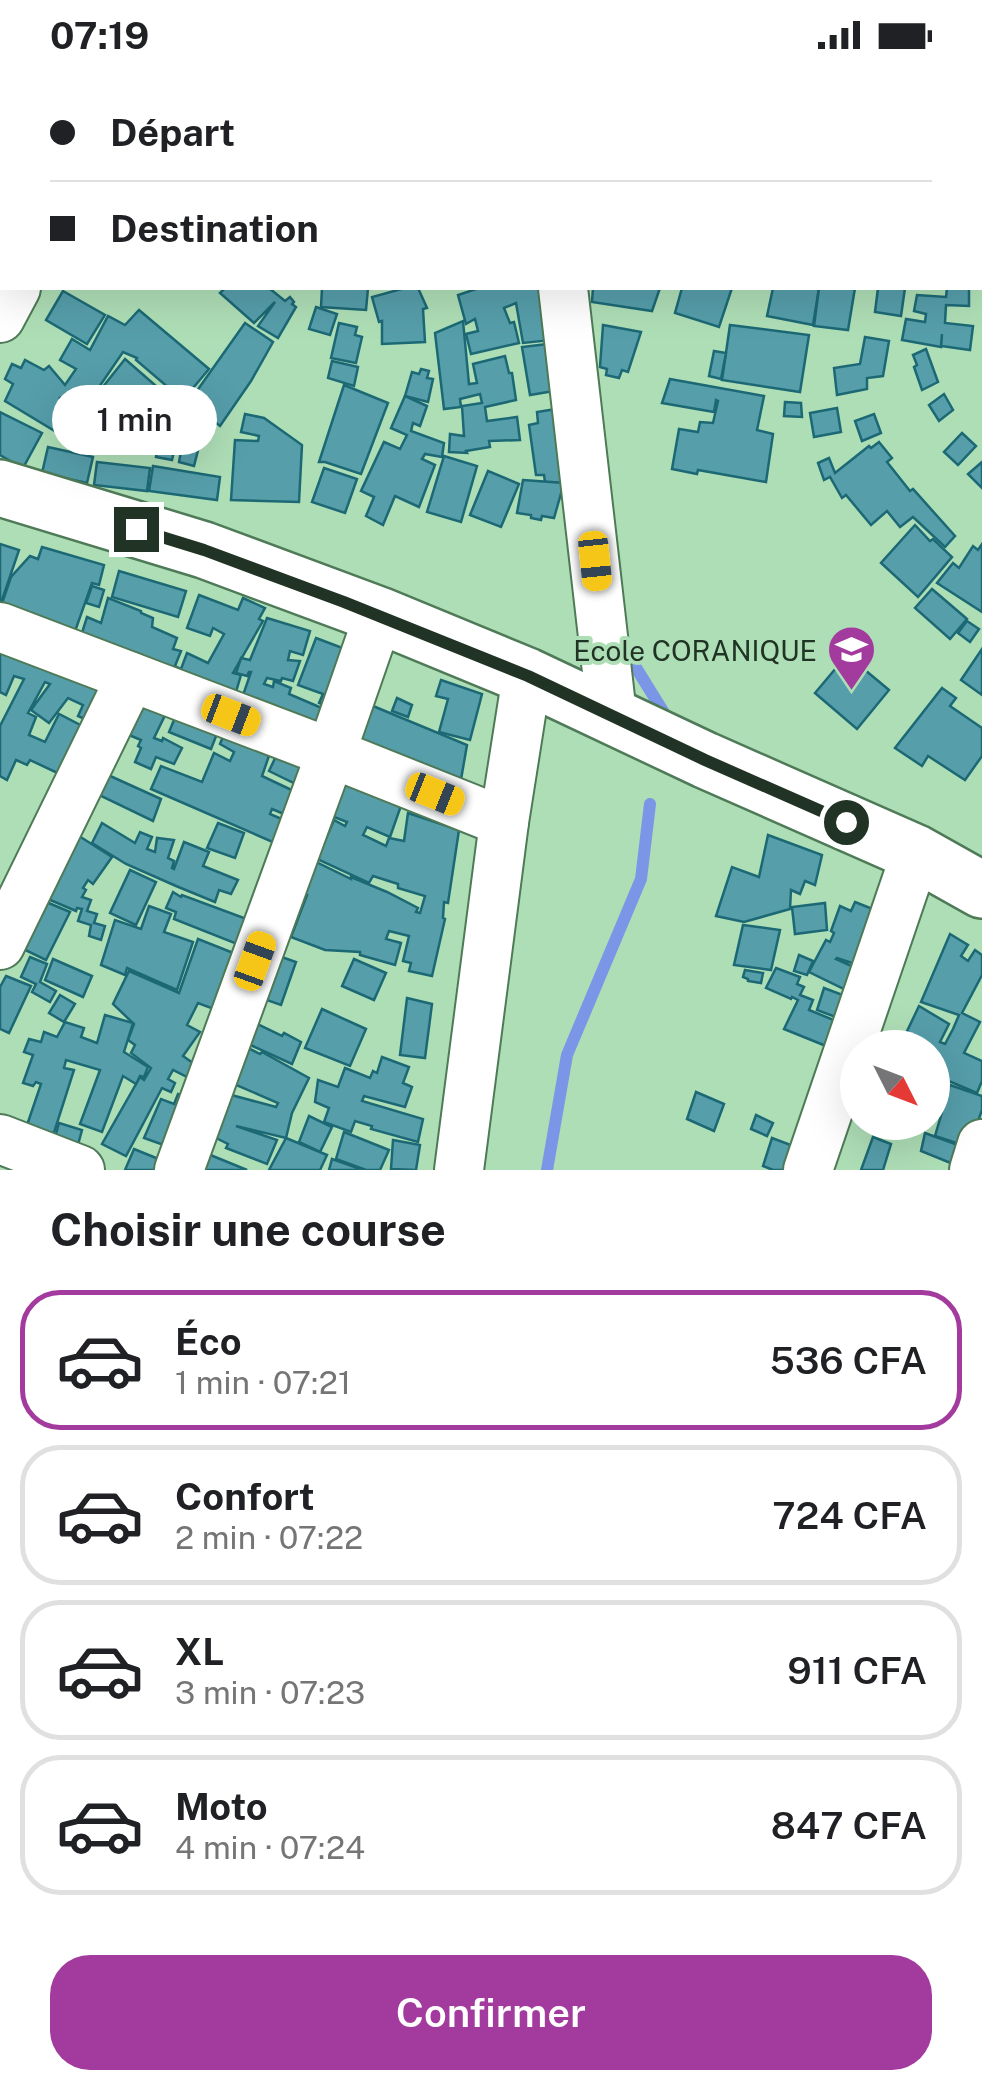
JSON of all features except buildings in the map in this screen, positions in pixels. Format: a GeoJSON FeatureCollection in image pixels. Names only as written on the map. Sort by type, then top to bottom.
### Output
{"type":"FeatureCollection","features":[{"type":"Feature","properties":{"kind":"street"},"geometry":{"type":"LineString","coordinates":[[0,318],[15,290]]}},
{"type":"Feature","properties":{"kind":"street"},"geometry":{"type":"LineString","coordinates":[[563,290],[612,715]]}},
{"type":"Feature","properties":{"kind":"street"},"geometry":{"type":"LineString","coordinates":[[0,488],[204,550],[379,615],[528,676],[916,853],[982,890]]}},
{"type":"Feature","properties":{"kind":"street"},"geometry":{"type":"LineString","coordinates":[[178,1170],[379,615]]}},
{"type":"Feature","properties":{"kind":"street"},"geometry":{"type":"LineString","coordinates":[[0,627],[504,822]]}},
{"type":"Feature","properties":{"kind":"street"},"geometry":{"type":"LineString","coordinates":[[460,1170],[504,822],[528,676]]}},
{"type":"Feature","properties":{"kind":"street"},"geometry":{"type":"LineString","coordinates":[[0,945],[131,677]]}},
{"type":"Feature","properties":{"kind":"street"},"geometry":{"type":"LineString","coordinates":[[808,1170],[916,853]]}},
{"type":"Feature","properties":{"kind":"street"},"geometry":{"type":"LineString","coordinates":[[0,1139],[80,1170]]}},
{"type":"Feature","properties":{"kind":"street"},"geometry":{"type":"LineString","coordinates":[[974,1170],[982,1144]]}},
{"type":"Feature","properties":{"kind":"waterway"},"geometry":{"type":"LineString","coordinates":[[622,645],[669,721]]}},
{"type":"Feature","properties":{"kind":"waterway"},"geometry":{"type":"LineString","coordinates":[[547,1170],[567,1055],[641,879],[650,804]]}},
{"type":"Feature","properties":{"kind":"place","name":"Ecole CORANIQUE"},"geometry":{"type":"Point","coordinates":[852,692]}},
{"type":"Feature","properties":{"kind":"route"},"geometry":{"type":"LineString","coordinates":[[136,529],[344,602],[528,676],[846,822]]}}]}
